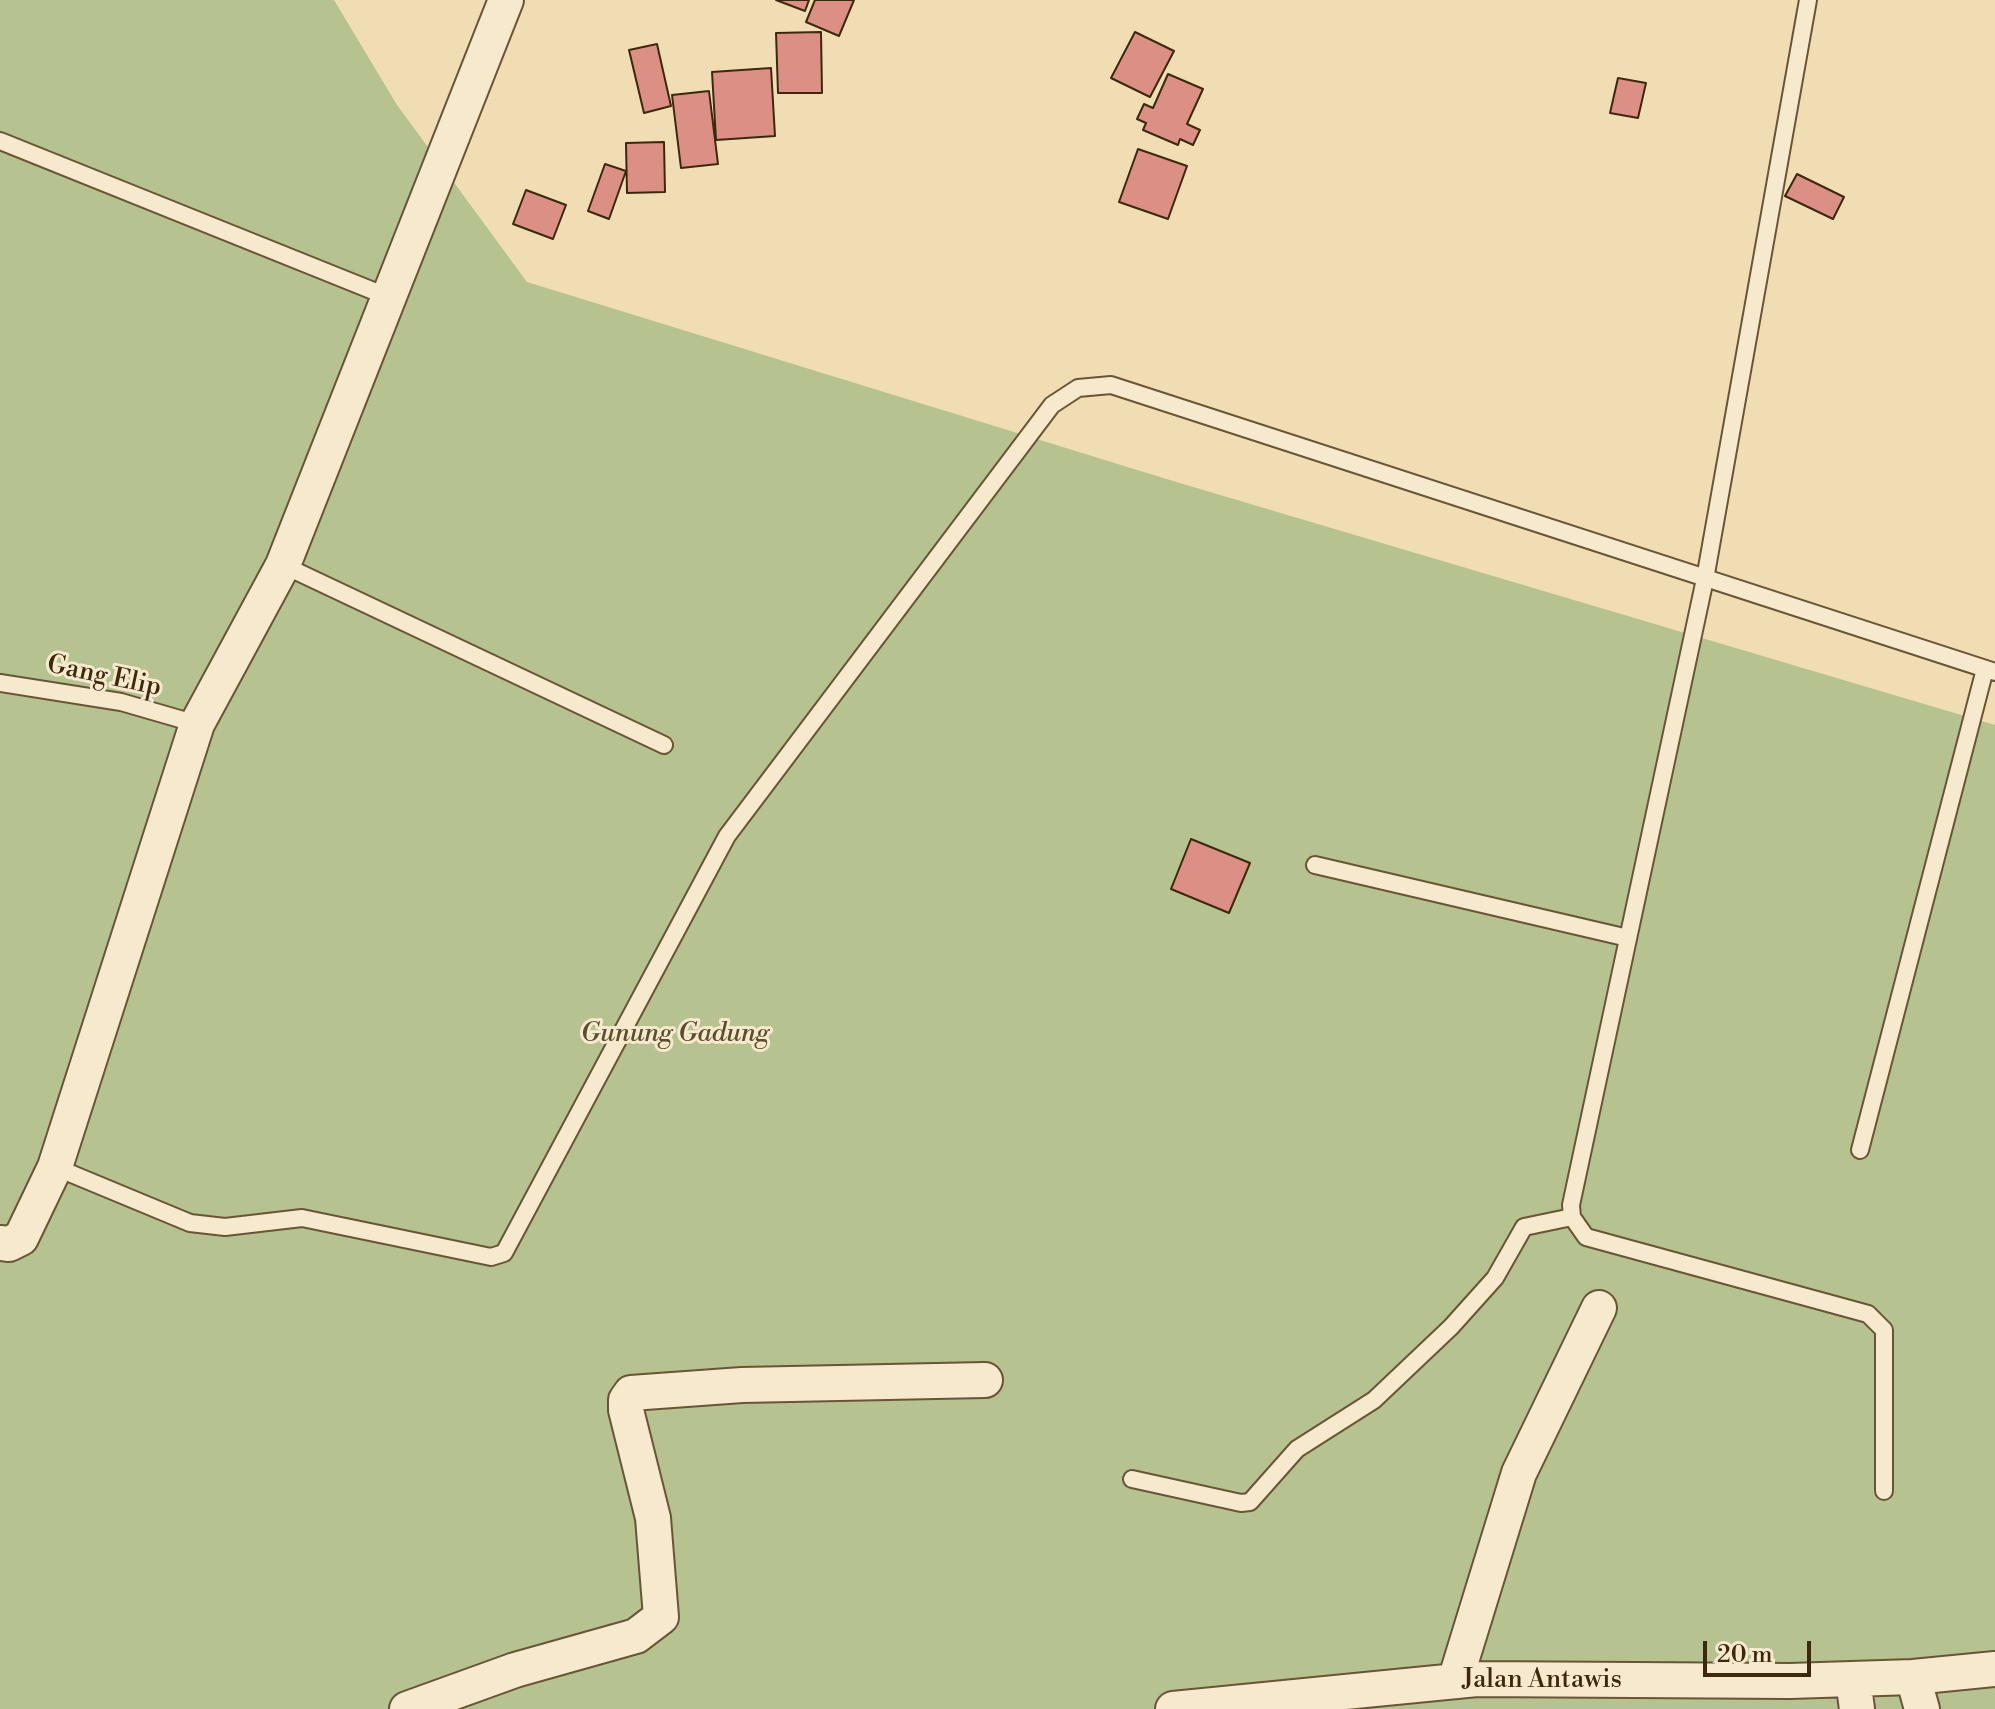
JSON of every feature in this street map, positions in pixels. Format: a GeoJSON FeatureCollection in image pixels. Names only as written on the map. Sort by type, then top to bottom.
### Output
{"type":"FeatureCollection","features":[{"type":"Feature","properties":{"kind":"street"},"geometry":{"type":"LineString","coordinates":[[0,1243],[9,1244],[21,1238],[31,1225],[55,1167],[197,724],[283,565],[391,298],[506,0]]}},
{"type":"Feature","properties":{"kind":"street"},"geometry":{"type":"LineString","coordinates":[[1455,1681],[1519,1473],[1599,1308]]}},
{"type":"Feature","properties":{"kind":"street"},"geometry":{"type":"LineString","coordinates":[[407,1709],[515,1670],[636,1636],[661,1617],[653,1518],[626,1410],[626,1400],[631,1393],[742,1385],[985,1380]]}},
{"type":"Feature","properties":{"kind":"street","name":"Jalan Antawis"},"geometry":{"type":"LineString","coordinates":[[1173,1709],[1455,1681],[1533,1677],[1650,1695],[1917,1693],[1995,1669]]}},
{"type":"Feature","properties":{"kind":"lane"},"geometry":{"type":"LineString","coordinates":[[1808,0],[1705,579],[1571,1205],[1572,1217],[1586,1237],[1868,1314],[1884,1330],[1884,1491]]}},
{"type":"Feature","properties":{"kind":"lane"},"geometry":{"type":"LineString","coordinates":[[0,141],[391,298]]}},
{"type":"Feature","properties":{"kind":"lane"},"geometry":{"type":"LineString","coordinates":[[55,1167],[190,1223],[225,1227],[302,1218],[491,1257],[504,1253],[727,836],[1052,405],[1078,388],[1111,385],[1990,671],[1860,1150]]}},
{"type":"Feature","properties":{"kind":"lane"},"geometry":{"type":"LineString","coordinates":[[283,565],[664,745]]}},
{"type":"Feature","properties":{"kind":"lane","name":"Gang Elip"},"geometry":{"type":"LineString","coordinates":[[0,683],[105,699],[197,724]]}},
{"type":"Feature","properties":{"kind":"lane"},"geometry":{"type":"LineString","coordinates":[[1315,865],[1628,938]]}},
{"type":"Feature","properties":{"kind":"lane"},"geometry":{"type":"LineString","coordinates":[[1132,1479],[1241,1503],[1250,1502],[1297,1449],[1374,1400],[1451,1327],[1495,1278],[1524,1227],[1572,1217]]}},
{"type":"Feature","properties":{"kind":"green space","name":"Gunung Gadung"},"geometry":{"type":"Polygon","coordinates":[[[0,0],[334,0],[397,105],[527,282],[1173,481],[1995,725],[1995,1709],[0,1709],[0,0]]]}},
{"type":"Feature","properties":{"kind":"building"},"geometry":{"type":"Polygon","coordinates":[[[776,0],[809,0],[805,11],[776,0]]]}},
{"type":"Feature","properties":{"kind":"building"},"geometry":{"type":"Polygon","coordinates":[[[815,0],[854,0],[839,36],[806,22],[815,0]]]}},
{"type":"Feature","properties":{"kind":"building"},"geometry":{"type":"Polygon","coordinates":[[[821,32],[822,93],[778,93],[776,33],[821,32]]]}},
{"type":"Feature","properties":{"kind":"building"},"geometry":{"type":"Polygon","coordinates":[[[1135,32],[1174,51],[1150,97],[1111,78],[1135,32]]]}},
{"type":"Feature","properties":{"kind":"building"},"geometry":{"type":"Polygon","coordinates":[[[657,44],[671,106],[644,113],[629,50],[657,44]]]}},
{"type":"Feature","properties":{"kind":"building"},"geometry":{"type":"Polygon","coordinates":[[[771,68],[775,136],[716,140],[712,72],[771,68]]]}},
{"type":"Feature","properties":{"kind":"building"},"geometry":{"type":"Polygon","coordinates":[[[1168,74],[1203,89],[1187,124],[1200,130],[1193,145],[1180,139],[1178,145],[1143,130],[1146,123],[1137,119],[1144,104],[1153,108],[1168,74]]]}},
{"type":"Feature","properties":{"kind":"building"},"geometry":{"type":"Polygon","coordinates":[[[1618,78],[1646,83],[1638,118],[1610,113],[1618,78]]]}},
{"type":"Feature","properties":{"kind":"building"},"geometry":{"type":"Polygon","coordinates":[[[709,91],[718,164],[681,168],[672,95],[709,91]]]}},
{"type":"Feature","properties":{"kind":"building"},"geometry":{"type":"Polygon","coordinates":[[[664,142],[665,192],[627,193],[626,143],[664,142]]]}},
{"type":"Feature","properties":{"kind":"building"},"geometry":{"type":"Polygon","coordinates":[[[1138,149],[1187,166],[1168,219],[1119,202],[1138,149]]]}},
{"type":"Feature","properties":{"kind":"building"},"geometry":{"type":"Polygon","coordinates":[[[605,164],[626,171],[609,219],[588,211],[605,164]]]}},
{"type":"Feature","properties":{"kind":"building"},"geometry":{"type":"Polygon","coordinates":[[[1797,174],[1844,197],[1833,219],[1785,196],[1797,174]]]}},
{"type":"Feature","properties":{"kind":"building"},"geometry":{"type":"Polygon","coordinates":[[[526,190],[566,205],[553,239],[513,224],[526,190]]]}},
{"type":"Feature","properties":{"kind":"building"},"geometry":{"type":"Polygon","coordinates":[[[1191,839],[1250,863],[1229,913],[1171,889],[1191,839]]]}}]}
